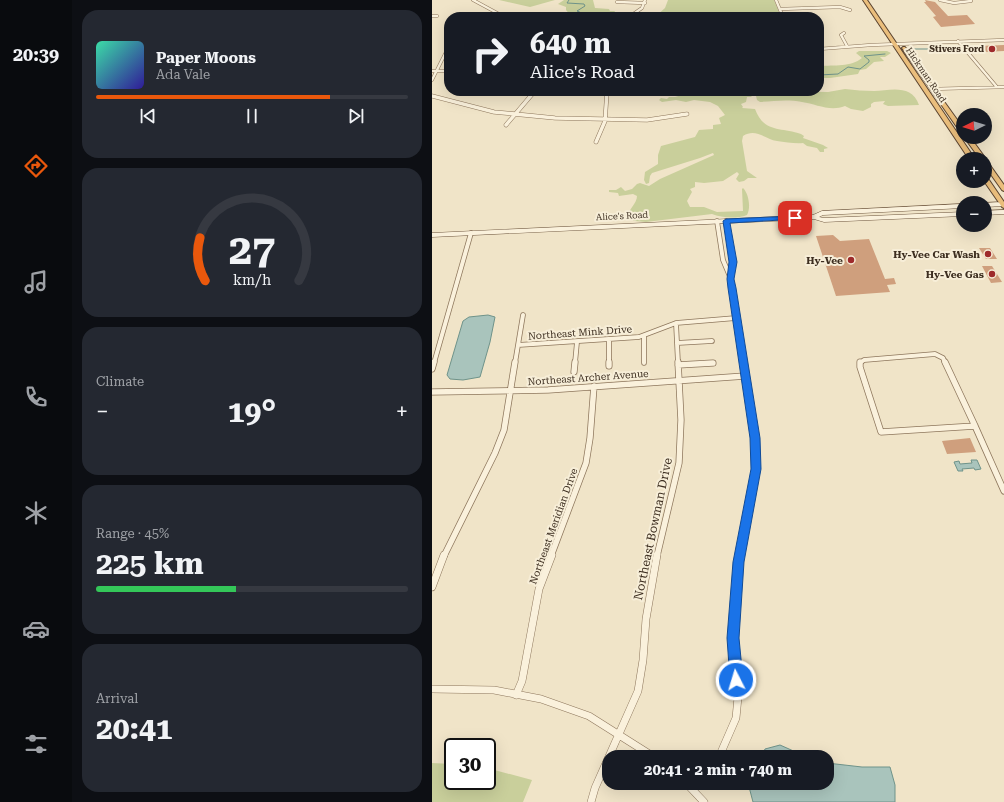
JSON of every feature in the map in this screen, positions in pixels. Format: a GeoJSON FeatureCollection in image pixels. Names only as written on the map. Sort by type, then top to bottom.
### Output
{"type":"FeatureCollection","features":[{"type":"Feature","properties":{"kind":"highway","name":"Hickman Road"},"geometry":{"type":"LineString","coordinates":[[865,0],[897,43],[935,89],[949,114],[956,123]]}},
{"type":"Feature","properties":{"kind":"highway","name":"Hickman Road"},"geometry":{"type":"LineString","coordinates":[[870,0],[897,43],[908,65],[967,152]]}},
{"type":"Feature","properties":{"kind":"highway"},"geometry":{"type":"LineString","coordinates":[[908,65],[913,68],[926,87],[935,89]]}},
{"type":"Feature","properties":{"kind":"highway"},"geometry":{"type":"LineString","coordinates":[[925,89],[929,91],[943,111],[949,114]]}},
{"type":"Feature","properties":{"kind":"highway"},"geometry":{"type":"LineString","coordinates":[[992,172],[1004,189]]}},
{"type":"Feature","properties":{"kind":"highway"},"geometry":{"type":"LineString","coordinates":[[992,188],[1004,205]]}},
{"type":"Feature","properties":{"kind":"main road"},"geometry":{"type":"LineString","coordinates":[[992,205],[1004,205]]}},
{"type":"Feature","properties":{"kind":"main road","name":"Alice's Road"},"geometry":{"type":"LineString","coordinates":[[814,217],[822,213],[956,206]]}},
{"type":"Feature","properties":{"kind":"main road"},"geometry":{"type":"LineString","coordinates":[[992,213],[1004,212]]}},
{"type":"Feature","properties":{"kind":"main road","name":"Alice's Road"},"geometry":{"type":"LineString","coordinates":[[432,235],[814,217],[824,220],[956,214]]}},
{"type":"Feature","properties":{"kind":"street"},"geometry":{"type":"LineString","coordinates":[[473,0],[495,12]]}},
{"type":"Feature","properties":{"kind":"street"},"geometry":{"type":"LineString","coordinates":[[776,0],[781,12]]}},
{"type":"Feature","properties":{"kind":"street"},"geometry":{"type":"LineString","coordinates":[[940,0],[954,3],[971,1]]}},
{"type":"Feature","properties":{"kind":"street"},"geometry":{"type":"LineString","coordinates":[[617,2],[645,1],[641,10],[638,12]]}},
{"type":"Feature","properties":{"kind":"street"},"geometry":{"type":"LineString","coordinates":[[780,9],[840,7],[850,10]]}},
{"type":"Feature","properties":{"kind":"street"},"geometry":{"type":"LineString","coordinates":[[432,16],[437,16]]}},
{"type":"Feature","properties":{"kind":"street"},"geometry":{"type":"LineString","coordinates":[[844,33],[841,35],[846,45]]}},
{"type":"Feature","properties":{"kind":"street"},"geometry":{"type":"LineString","coordinates":[[824,46],[1004,39]]}},
{"type":"Feature","properties":{"kind":"street"},"geometry":{"type":"LineString","coordinates":[[958,41],[996,86]]}},
{"type":"Feature","properties":{"kind":"street"},"geometry":{"type":"LineString","coordinates":[[824,48],[846,45]]}},
{"type":"Feature","properties":{"kind":"street"},"geometry":{"type":"LineString","coordinates":[[432,80],[444,56]]}},
{"type":"Feature","properties":{"kind":"street"},"geometry":{"type":"LineString","coordinates":[[432,71],[444,71]]}},
{"type":"Feature","properties":{"kind":"street"},"geometry":{"type":"LineString","coordinates":[[935,89],[1004,86]]}},
{"type":"Feature","properties":{"kind":"street"},"geometry":{"type":"LineString","coordinates":[[935,89],[1004,86]]}},
{"type":"Feature","properties":{"kind":"street"},"geometry":{"type":"LineString","coordinates":[[432,96],[494,112],[567,119],[660,119],[687,114]]}},
{"type":"Feature","properties":{"kind":"street"},"geometry":{"type":"LineString","coordinates":[[506,125],[530,96]]}},
{"type":"Feature","properties":{"kind":"street"},"geometry":{"type":"LineString","coordinates":[[596,142],[605,119],[607,96]]}},
{"type":"Feature","properties":{"kind":"street"},"geometry":{"type":"LineString","coordinates":[[717,221],[723,260],[731,279]]}},
{"type":"Feature","properties":{"kind":"street"},"geometry":{"type":"LineString","coordinates":[[722,750],[736,718],[738,697],[733,638],[738,562],[756,469],[755,438],[736,318],[731,279],[733,262],[726,221]]}},
{"type":"Feature","properties":{"kind":"street"},"geometry":{"type":"LineString","coordinates":[[432,369],[471,233]]}},
{"type":"Feature","properties":{"kind":"street"},"geometry":{"type":"LineString","coordinates":[[432,587],[444,556],[495,452],[504,430],[523,315]]}},
{"type":"Feature","properties":{"kind":"street","name":"Northeast Mink Drive"},"geometry":{"type":"LineString","coordinates":[[518,345],[610,340],[644,336],[676,323],[736,318]]}},
{"type":"Feature","properties":{"kind":"street","name":"Northeast Bowman Drive"},"geometry":{"type":"LineString","coordinates":[[591,802],[595,788],[638,691],[643,660],[646,619],[658,548],[679,463],[681,420],[676,323]]}},
{"type":"Feature","properties":{"kind":"street"},"geometry":{"type":"LineString","coordinates":[[644,336],[644,363]]}},
{"type":"Feature","properties":{"kind":"street"},"geometry":{"type":"LineString","coordinates":[[609,366],[610,340]]}},
{"type":"Feature","properties":{"kind":"street"},"geometry":{"type":"LineString","coordinates":[[677,343],[712,341]]}},
{"type":"Feature","properties":{"kind":"street"},"geometry":{"type":"LineString","coordinates":[[574,372],[576,342]]}},
{"type":"Feature","properties":{"kind":"street"},"geometry":{"type":"LineString","coordinates":[[975,426],[881,432],[860,367],[860,362],[864,360],[939,355],[942,358],[975,426],[1004,491]]}},
{"type":"Feature","properties":{"kind":"street"},"geometry":{"type":"LineString","coordinates":[[678,365],[713,363]]}},
{"type":"Feature","properties":{"kind":"street","name":"Northeast Archer Avenue"},"geometry":{"type":"LineString","coordinates":[[432,392],[510,391],[745,376]]}},
{"type":"Feature","properties":{"kind":"street","name":"Northeast Meridian Drive"},"geometry":{"type":"LineString","coordinates":[[516,695],[522,681],[539,589],[586,463],[590,438],[594,386]]}},
{"type":"Feature","properties":{"kind":"street"},"geometry":{"type":"LineString","coordinates":[[736,680],[750,680]]}},
{"type":"Feature","properties":{"kind":"street"},"geometry":{"type":"LineString","coordinates":[[432,688],[494,690],[541,699],[589,716],[643,750]]}},
{"type":"Feature","properties":{"kind":"street"},"geometry":{"type":"LineString","coordinates":[[696,790],[704,802]]}},
{"type":"Feature","properties":{"kind":"green space"},"geometry":{"type":"Polygon","coordinates":[[[499,0],[555,0],[530,7],[499,0]]]}},
{"type":"Feature","properties":{"kind":"green space"},"geometry":{"type":"Polygon","coordinates":[[[564,0],[593,0],[595,8],[615,11],[568,12],[566,7],[558,4],[564,0]]]}},
{"type":"Feature","properties":{"kind":"green space"},"geometry":{"type":"Polygon","coordinates":[[[668,0],[774,0],[779,12],[661,12],[665,8],[668,0]]]}},
{"type":"Feature","properties":{"kind":"green space"},"geometry":{"type":"Polygon","coordinates":[[[859,51],[887,51],[891,53],[885,57],[880,57],[884,61],[874,62],[866,69],[860,70],[858,74],[824,78],[824,66],[842,65],[858,61],[862,58],[856,53],[859,51]]]}},
{"type":"Feature","properties":{"kind":"green space"},"geometry":{"type":"Polygon","coordinates":[[[845,89],[870,91],[894,89],[906,91],[911,94],[916,98],[919,105],[888,106],[883,104],[885,101],[874,102],[871,104],[871,107],[863,111],[851,109],[845,106],[839,108],[828,108],[807,103],[781,100],[760,102],[757,100],[756,96],[824,96],[824,92],[845,89]]]}},
{"type":"Feature","properties":{"kind":"green space"},"geometry":{"type":"Polygon","coordinates":[[[751,96],[752,97],[747,97],[746,102],[741,104],[743,107],[742,108],[755,109],[759,117],[768,126],[801,134],[804,136],[803,138],[828,148],[824,149],[824,152],[820,152],[817,148],[807,146],[803,143],[777,141],[752,133],[748,134],[743,136],[742,141],[747,171],[757,178],[748,178],[739,182],[736,179],[739,174],[737,172],[723,181],[704,183],[695,182],[695,187],[690,189],[692,192],[687,201],[690,207],[704,207],[717,212],[743,211],[743,188],[749,201],[747,215],[729,218],[712,214],[646,222],[635,221],[628,218],[628,215],[637,199],[637,196],[633,194],[619,196],[618,193],[609,192],[609,190],[616,190],[621,187],[625,191],[632,189],[640,183],[649,186],[660,179],[714,155],[713,153],[652,173],[649,183],[646,184],[644,180],[645,172],[658,164],[658,155],[661,146],[695,137],[699,130],[713,129],[713,125],[721,124],[719,118],[725,115],[718,106],[710,102],[694,100],[686,102],[676,100],[662,102],[659,100],[661,98],[667,99],[669,97],[751,96]]]}},
{"type":"Feature","properties":{"kind":"green space"},"geometry":{"type":"Polygon","coordinates":[[[432,763],[444,764],[444,790],[496,790],[496,770],[532,780],[523,802],[432,802],[432,763]]]}},
{"type":"Feature","properties":{"kind":"water"},"geometry":{"type":"Polygon","coordinates":[[[488,315],[495,317],[490,342],[480,377],[463,380],[450,379],[447,375],[463,321],[469,317],[488,315]]]}},
{"type":"Feature","properties":{"kind":"water"},"geometry":{"type":"Polygon","coordinates":[[[971,460],[977,460],[981,469],[962,469],[963,471],[958,471],[954,462],[959,461],[960,464],[972,463],[971,460]]]}},
{"type":"Feature","properties":{"kind":"water"},"geometry":{"type":"Polygon","coordinates":[[[780,745],[791,750],[764,750],[780,745]]]}},
{"type":"Feature","properties":{"kind":"water"},"geometry":{"type":"Polygon","coordinates":[[[834,764],[862,767],[890,767],[895,785],[895,802],[753,802],[750,790],[834,790],[834,764]]]}},
{"type":"Feature","properties":{"kind":"building","name":"Stivers Ford"},"geometry":{"type":"Polygon","coordinates":[[[925,0],[935,2],[948,16],[967,15],[975,24],[941,27],[933,17],[936,16],[924,2],[926,2],[925,0]]]}},
{"type":"Feature","properties":{"kind":"building","name":"Stivers Ford"},"geometry":{"type":"Polygon","coordinates":[[[1004,45],[1004,51],[983,52],[978,46],[1004,45]]]}},
{"type":"Feature","properties":{"kind":"building","name":"Hy-Vee"},"geometry":{"type":"Polygon","coordinates":[[[833,235],[840,241],[869,239],[885,279],[894,278],[896,284],[887,285],[890,292],[836,296],[816,236],[833,235]]]}},
{"type":"Feature","properties":{"kind":"building","name":"Hy-Vee Car Wash"},"geometry":{"type":"Polygon","coordinates":[[[979,248],[990,248],[997,259],[986,259],[979,248]]]}},
{"type":"Feature","properties":{"kind":"building","name":"Hy-Vee Gas"},"geometry":{"type":"Polygon","coordinates":[[[982,266],[992,266],[1002,282],[991,283],[982,266]]]}},
{"type":"Feature","properties":{"kind":"building"},"geometry":{"type":"Polygon","coordinates":[[[970,438],[976,452],[947,454],[942,441],[970,438]]]}},
{"type":"Feature","properties":{"kind":"waterway"},"geometry":{"type":"LineString","coordinates":[[569,0],[567,3],[584,4],[585,6],[577,11],[579,12]]}},
{"type":"Feature","properties":{"kind":"waterway"},"geometry":{"type":"LineString","coordinates":[[914,49],[952,49]]}},
{"type":"Feature","properties":{"kind":"waterway"},"geometry":{"type":"LineString","coordinates":[[824,75],[838,74],[848,67],[860,69],[869,62],[869,60],[864,56],[885,54]]}},
{"type":"Feature","properties":{"kind":"place","name":"Stivers Ford"},"geometry":{"type":"Point","coordinates":[992,49]}},
{"type":"Feature","properties":{"kind":"place","name":"Hy-Vee Car Wash"},"geometry":{"type":"Point","coordinates":[988,254]}},
{"type":"Feature","properties":{"kind":"place","name":"Hy-Vee"},"geometry":{"type":"Point","coordinates":[851,260]}},
{"type":"Feature","properties":{"kind":"place","name":"Hy-Vee Gas"},"geometry":{"type":"Point","coordinates":[992,274]}},
{"type":"Feature","properties":{"kind":"route"},"geometry":{"type":"LineString","coordinates":[[736,680],[733,638],[738,562],[756,469],[755,438],[732,288],[731,279],[733,262],[726,221],[795,218]]}}]}
